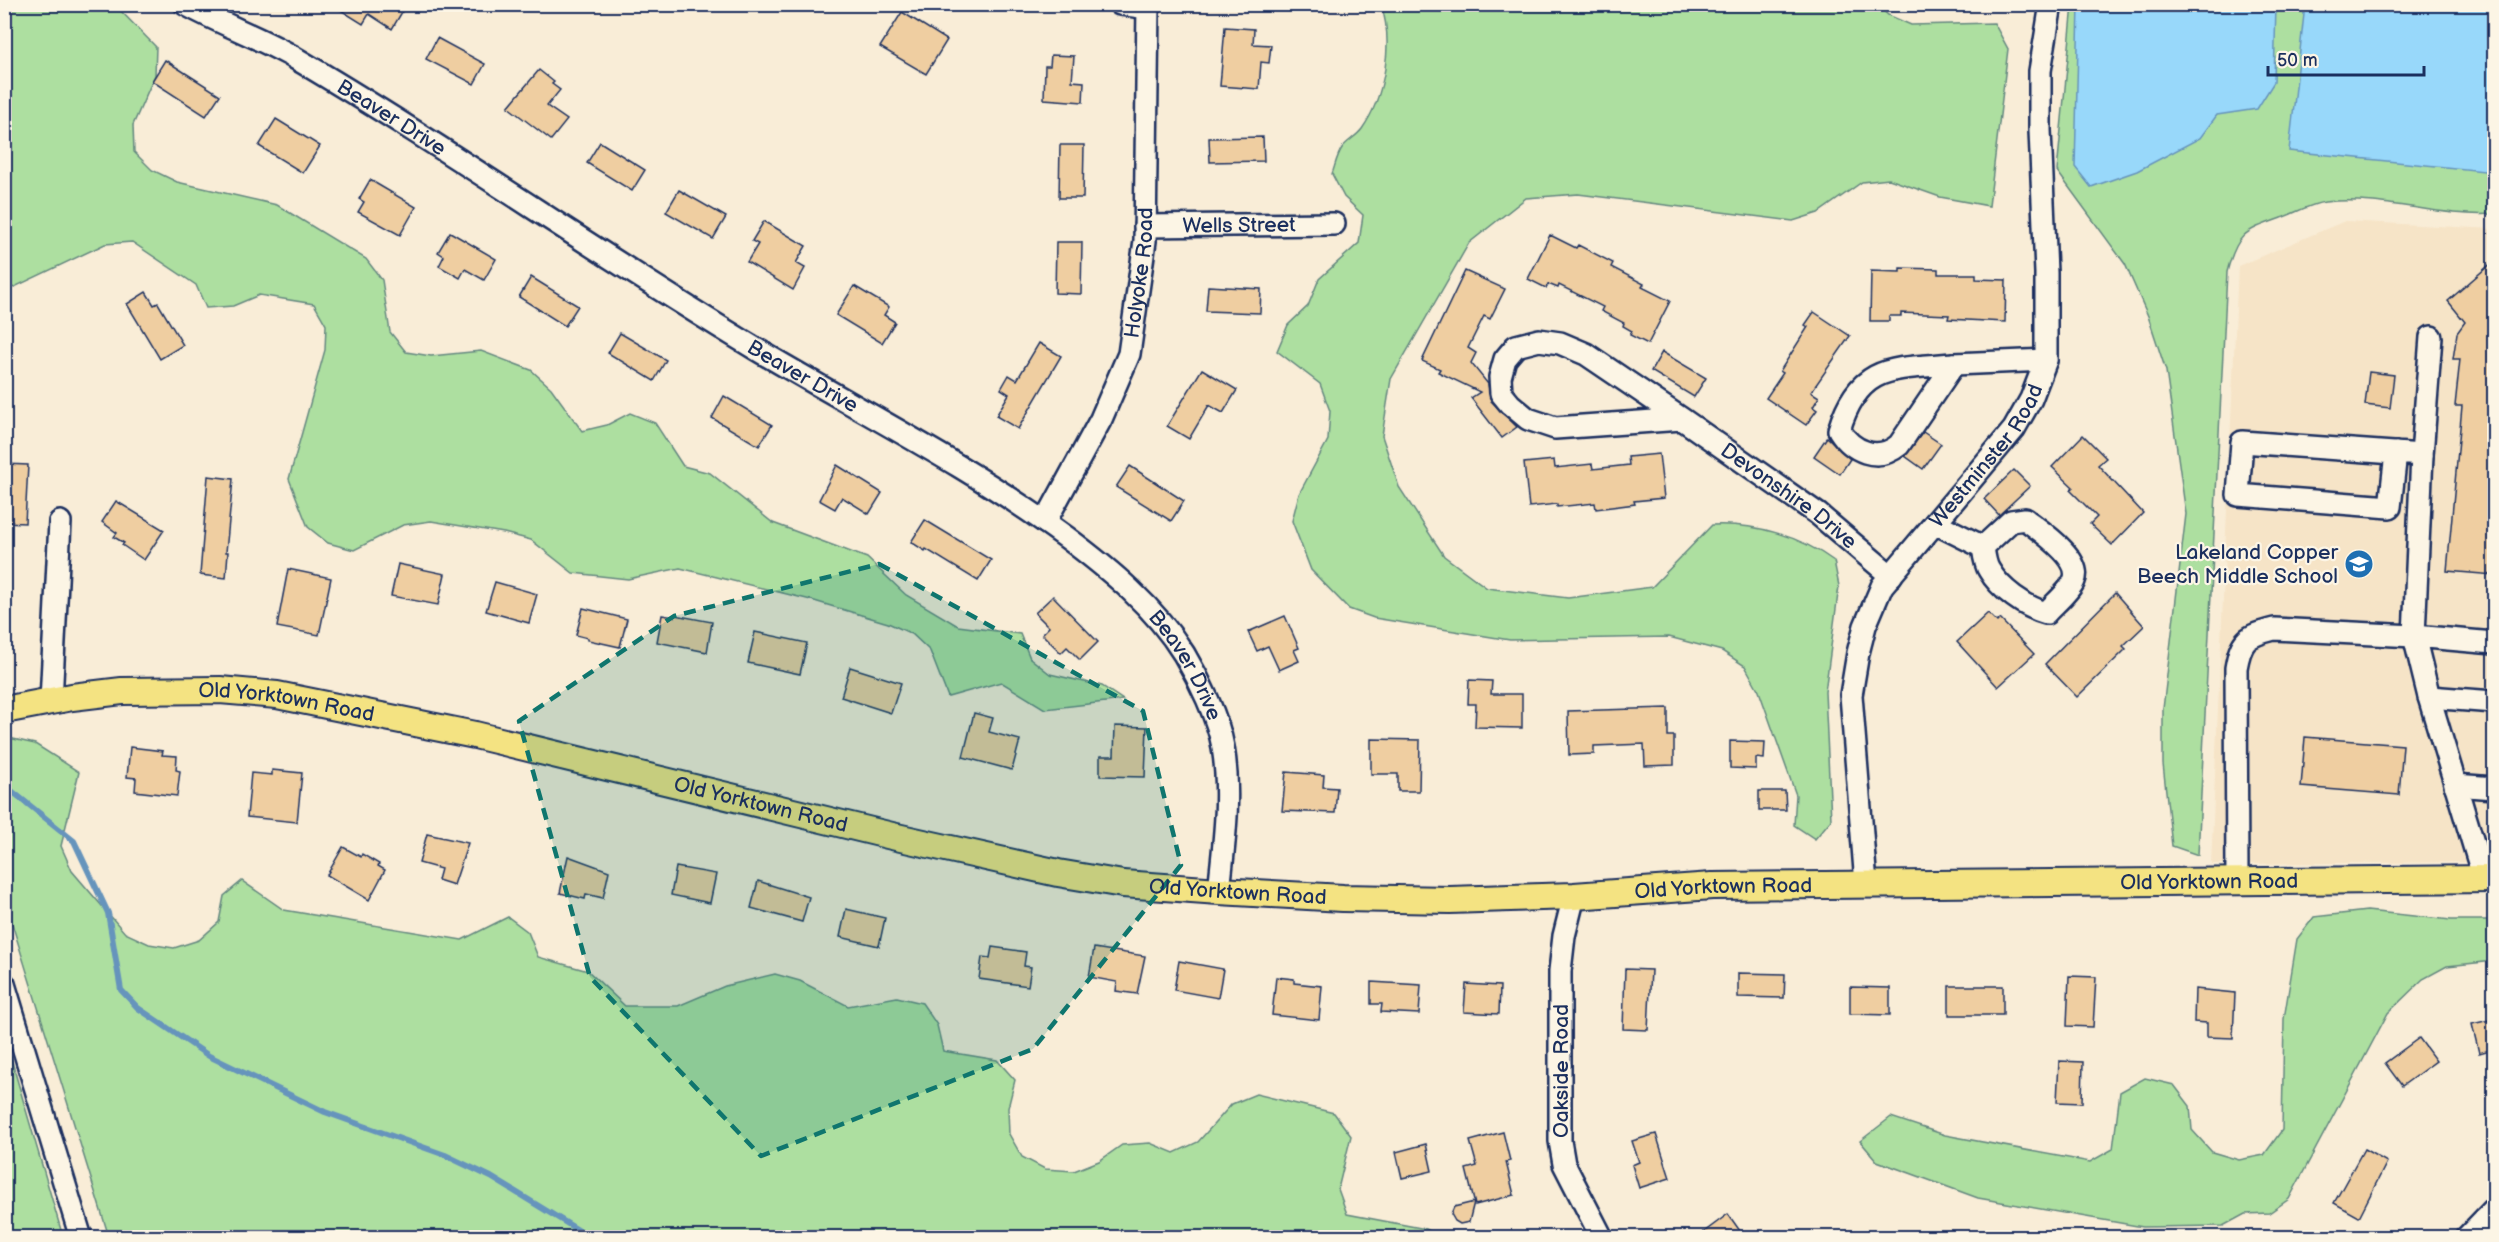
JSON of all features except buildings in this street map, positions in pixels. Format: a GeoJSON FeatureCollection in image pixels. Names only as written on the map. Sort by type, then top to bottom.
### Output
{"type":"FeatureCollection","features":[{"type":"Feature","properties":{"kind":"main road","name":"Old Yorktown Road"},"geometry":{"type":"LineString","coordinates":[[4,710],[51,701],[123,692],[220,690],[277,695],[474,735],[892,836],[1058,873],[1124,884],[1219,891],[1343,898],[1450,900],[1574,896],[1712,886],[2489,879]]}},
{"type":"Feature","properties":{"kind":"street","name":"Beaver Drive"},"geometry":{"type":"LineString","coordinates":[[185,4],[285,53],[430,141],[613,260],[737,337],[975,476],[1045,522],[1106,567],[1151,610],[1183,653],[1208,702],[1223,745],[1227,806],[1219,891]]}},
{"type":"Feature","properties":{"kind":"street"},"geometry":{"type":"LineString","coordinates":[[1120,4],[1148,6]]}},
{"type":"Feature","properties":{"kind":"street","name":"Westminster Road"},"geometry":{"type":"LineString","coordinates":[[1866,884],[1851,695],[1865,626],[1882,586],[2014,429],[2031,399],[2046,360],[2046,273],[2040,71],[2051,4]]}},
{"type":"Feature","properties":{"kind":"street","name":"Holyoke Road"},"geometry":{"type":"LineString","coordinates":[[1045,522],[1101,419],[1129,354],[1145,241],[1148,6]]}},
{"type":"Feature","properties":{"kind":"street","name":"Wells Street"},"geometry":{"type":"LineString","coordinates":[[1145,226],[1334,224]]}},
{"type":"Feature","properties":{"kind":"street"},"geometry":{"type":"LineString","coordinates":[[2431,337],[2422,455],[2414,636],[2428,697],[2455,785],[2489,879]]}},
{"type":"Feature","properties":{"kind":"street","name":"Devonshire Drive"},"geometry":{"type":"LineString","coordinates":[[1682,419],[1555,428],[1528,419],[1510,405],[1502,393],[1500,377],[1505,359],[1516,346],[1539,340],[1560,343],[1586,354],[1682,419],[1818,514],[1891,576]]}},
{"type":"Feature","properties":{"kind":"street"},"geometry":{"type":"LineString","coordinates":[[1954,364],[1899,444],[1893,449],[1876,455],[1864,451],[1847,442],[1839,430],[1859,388],[1870,378],[1898,369],[1954,364],[2046,360]]}},
{"type":"Feature","properties":{"kind":"street"},"geometry":{"type":"LineString","coordinates":[[2396,453],[2391,507],[2238,495],[2242,442],[2396,453],[2422,455]]}},
{"type":"Feature","properties":{"kind":"street"},"geometry":{"type":"LineString","coordinates":[[2025,519],[2065,550],[2076,573],[2074,582],[2046,613],[2033,609],[1999,584],[1987,568],[1983,547],[2011,521],[2025,519]]}},
{"type":"Feature","properties":{"kind":"street"},"geometry":{"type":"LineString","coordinates":[[51,701],[60,522]]}},
{"type":"Feature","properties":{"kind":"street"},"geometry":{"type":"LineString","coordinates":[[1935,523],[1983,547]]}},
{"type":"Feature","properties":{"kind":"street"},"geometry":{"type":"LineString","coordinates":[[2237,881],[2236,668],[2240,646],[2253,634],[2274,629],[2414,636],[2494,643]]}},
{"type":"Feature","properties":{"kind":"street"},"geometry":{"type":"LineString","coordinates":[[2428,697],[2494,702]]}},
{"type":"Feature","properties":{"kind":"street"},"geometry":{"type":"LineString","coordinates":[[2455,785],[2494,788]]}},
{"type":"Feature","properties":{"kind":"street","name":"Oakside Road"},"geometry":{"type":"LineString","coordinates":[[1574,896],[1564,936],[1560,970],[1560,1141],[1564,1164],[1602,1238]]}},
{"type":"Feature","properties":{"kind":"street"},"geometry":{"type":"LineString","coordinates":[[4,984],[81,1238]]}},
{"type":"Feature","properties":{"kind":"street"},"geometry":{"type":"LineString","coordinates":[[2466,1238],[2494,1209]]}},
{"type":"Feature","properties":{"kind":"highlighted area"},"geometry":{"type":"Polygon","coordinates":[[[879,564],[1143,711],[1181,865],[1033,1049],[761,1156],[590,977],[519,721],[674,616],[879,564]]]}},
{"type":"Feature","properties":{"kind":"shaded area","name":"Lakeland Copper Beech Middle School"},"geometry":{"type":"Polygon","coordinates":[[[2345,221],[2494,229],[2494,862],[2211,864],[2238,266],[2345,221]]]}},
{"type":"Feature","properties":{"kind":"green space"},"geometry":{"type":"Polygon","coordinates":[[[5,4],[115,5],[156,47],[155,75],[133,125],[134,152],[152,170],[177,182],[277,205],[366,259],[382,280],[390,332],[406,352],[431,356],[481,351],[531,370],[551,388],[582,431],[607,425],[630,413],[655,423],[683,466],[710,473],[773,523],[867,558],[906,595],[958,626],[1020,634],[1030,658],[1050,674],[1102,686],[1123,700],[1045,709],[1001,682],[948,697],[930,651],[912,634],[888,623],[811,600],[680,568],[628,579],[573,573],[531,540],[504,533],[431,521],[403,525],[354,550],[328,543],[308,527],[289,479],[325,350],[326,325],[314,304],[259,295],[233,306],[206,308],[196,285],[132,242],[105,244],[10,289],[5,295],[5,4]]]}},
{"type":"Feature","properties":{"kind":"green space"},"geometry":{"type":"Polygon","coordinates":[[[1381,5],[1877,5],[1888,15],[1911,25],[1994,23],[2008,49],[1989,206],[1940,197],[1889,179],[1862,182],[1818,213],[1793,221],[1578,194],[1526,198],[1469,243],[1391,379],[1382,436],[1399,487],[1444,556],[1487,588],[1568,598],[1652,587],[1712,525],[1744,526],[1776,533],[1807,545],[1834,561],[1839,586],[1825,692],[1831,820],[1815,839],[1794,825],[1796,795],[1759,691],[1745,666],[1722,651],[1669,637],[1510,640],[1374,618],[1349,609],[1311,570],[1292,521],[1299,494],[1328,440],[1330,411],[1320,384],[1277,351],[1288,325],[1308,306],[1319,279],[1359,243],[1363,215],[1344,197],[1332,174],[1342,148],[1360,132],[1370,116],[1382,85],[1387,35],[1381,5]]]}},
{"type":"Feature","properties":{"kind":"green space"},"geometry":{"type":"Polygon","coordinates":[[[2073,5],[2494,5],[2494,214],[2452,213],[2368,201],[2319,203],[2259,226],[2244,235],[2231,259],[2227,272],[2198,855],[2172,846],[2163,764],[2163,709],[2186,514],[2166,371],[2148,316],[2125,264],[2057,171],[2073,5]]]}},
{"type":"Feature","properties":{"kind":"green space"},"geometry":{"type":"Polygon","coordinates":[[[4,739],[35,744],[79,772],[61,846],[72,871],[125,933],[149,944],[174,948],[199,940],[219,922],[224,896],[242,881],[284,910],[462,940],[508,917],[528,932],[538,957],[588,971],[625,1006],[678,1006],[725,986],[775,974],[800,981],[848,1006],[897,997],[922,1003],[937,1025],[943,1051],[997,1060],[1015,1080],[1008,1108],[1009,1134],[1022,1157],[1045,1169],[1074,1171],[1099,1161],[1122,1145],[1150,1143],[1174,1153],[1198,1142],[1232,1104],[1256,1094],[1334,1113],[1351,1136],[1338,1189],[1347,1214],[1426,1229],[1441,1237],[109,1237],[5,901],[4,739]]]}},
{"type":"Feature","properties":{"kind":"green space"},"geometry":{"type":"Polygon","coordinates":[[[2367,911],[2451,920],[2494,920],[2494,961],[2447,966],[2423,979],[2388,1013],[2289,1199],[2269,1213],[2245,1214],[2223,1226],[2143,1227],[1978,1198],[1877,1161],[1860,1141],[1891,1117],[1945,1135],[2090,1162],[2113,1149],[2120,1092],[2145,1078],[2174,1085],[2190,1106],[2192,1130],[2212,1152],[2239,1160],[2264,1155],[2282,1130],[2284,1019],[2297,939],[2314,917],[2367,911]]]}},
{"type":"Feature","properties":{"kind":"green space"},"geometry":{"type":"Polygon","coordinates":[[[5,1038],[63,1237],[5,1237],[5,1038]]]}},
{"type":"Feature","properties":{"kind":"water"},"geometry":{"type":"Polygon","coordinates":[[[2079,5],[2276,5],[2274,82],[2257,109],[2217,115],[2200,138],[2137,171],[2091,187],[2075,167],[2079,5]]]}},
{"type":"Feature","properties":{"kind":"water"},"geometry":{"type":"Polygon","coordinates":[[[2305,5],[2494,5],[2494,172],[2289,151],[2305,5]]]}},
{"type":"Feature","properties":{"kind":"waterway"},"geometry":{"type":"LineString","coordinates":[[13,792],[74,841],[108,913],[121,990],[138,1008],[209,1056],[325,1112],[445,1155],[491,1177],[591,1238]]}},
{"type":"Feature","properties":{"kind":"place","name":"Lakeland Copper Beech Middle School"},"geometry":{"type":"Point","coordinates":[2359,564]}}]}
